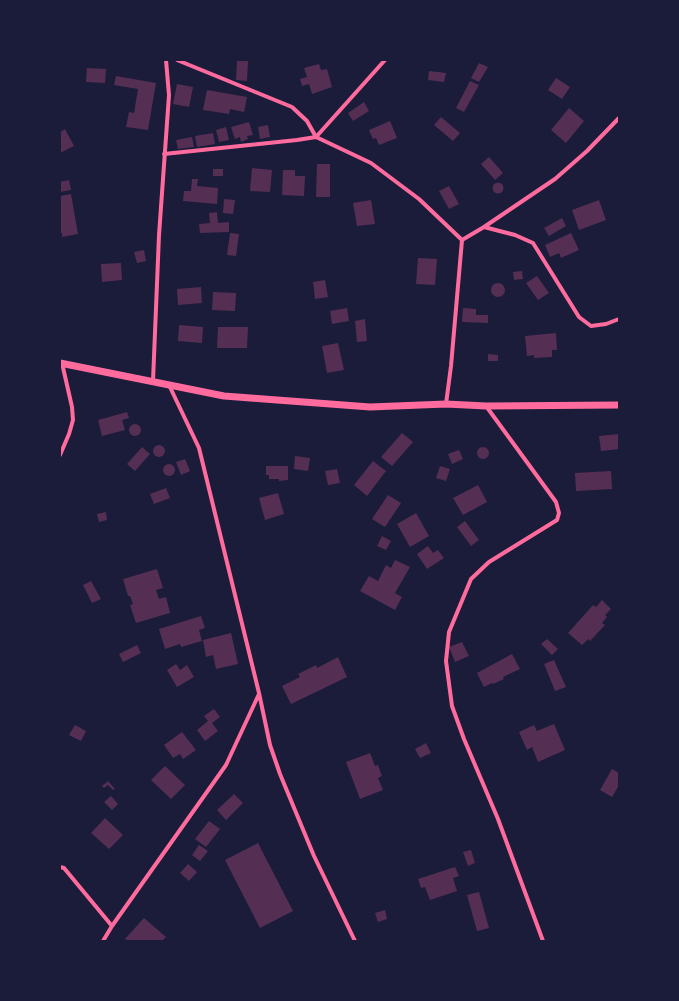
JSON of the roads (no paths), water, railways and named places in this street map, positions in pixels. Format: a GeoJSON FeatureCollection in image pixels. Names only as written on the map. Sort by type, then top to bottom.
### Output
{"type":"FeatureCollection","features":[{"type":"Feature","properties":{"kind":"street"},"geometry":{"type":"LineString","coordinates":[[153,381],[164,154],[169,95],[166,60]]}},
{"type":"Feature","properties":{"kind":"street"},"geometry":{"type":"LineString","coordinates":[[177,60],[292,107],[307,121],[316,136],[371,163],[419,199],[462,240]]}},
{"type":"Feature","properties":{"kind":"street"},"geometry":{"type":"LineString","coordinates":[[164,154],[297,140],[316,136],[385,60]]}},
{"type":"Feature","properties":{"kind":"street"},"geometry":{"type":"LineString","coordinates":[[462,240],[556,179],[587,151],[619,118]]}},
{"type":"Feature","properties":{"kind":"street"},"geometry":{"type":"LineString","coordinates":[[484,227],[515,235],[533,243],[579,317],[591,326],[606,324],[619,319]]}},
{"type":"Feature","properties":{"kind":"street"},"geometry":{"type":"LineString","coordinates":[[446,404],[451,366],[462,240]]}},
{"type":"Feature","properties":{"kind":"street"},"geometry":{"type":"LineString","coordinates":[[60,455],[73,420],[72,406],[61,363],[224,396],[370,408],[446,404],[486,406],[619,405]]}},
{"type":"Feature","properties":{"kind":"street"},"geometry":{"type":"LineString","coordinates":[[169,385],[199,448],[259,693],[270,745],[280,774],[314,856],[355,941]]}},
{"type":"Feature","properties":{"kind":"street"},"geometry":{"type":"LineString","coordinates":[[486,406],[556,502],[559,513],[557,520],[489,562],[471,580],[449,632],[446,661],[452,706],[464,739],[498,819],[543,941]]}},
{"type":"Feature","properties":{"kind":"street"},"geometry":{"type":"LineString","coordinates":[[103,941],[112,926],[226,765],[259,693]]}},
{"type":"Feature","properties":{"kind":"street"},"geometry":{"type":"LineString","coordinates":[[60,867],[64,868],[112,926]]}}]}
